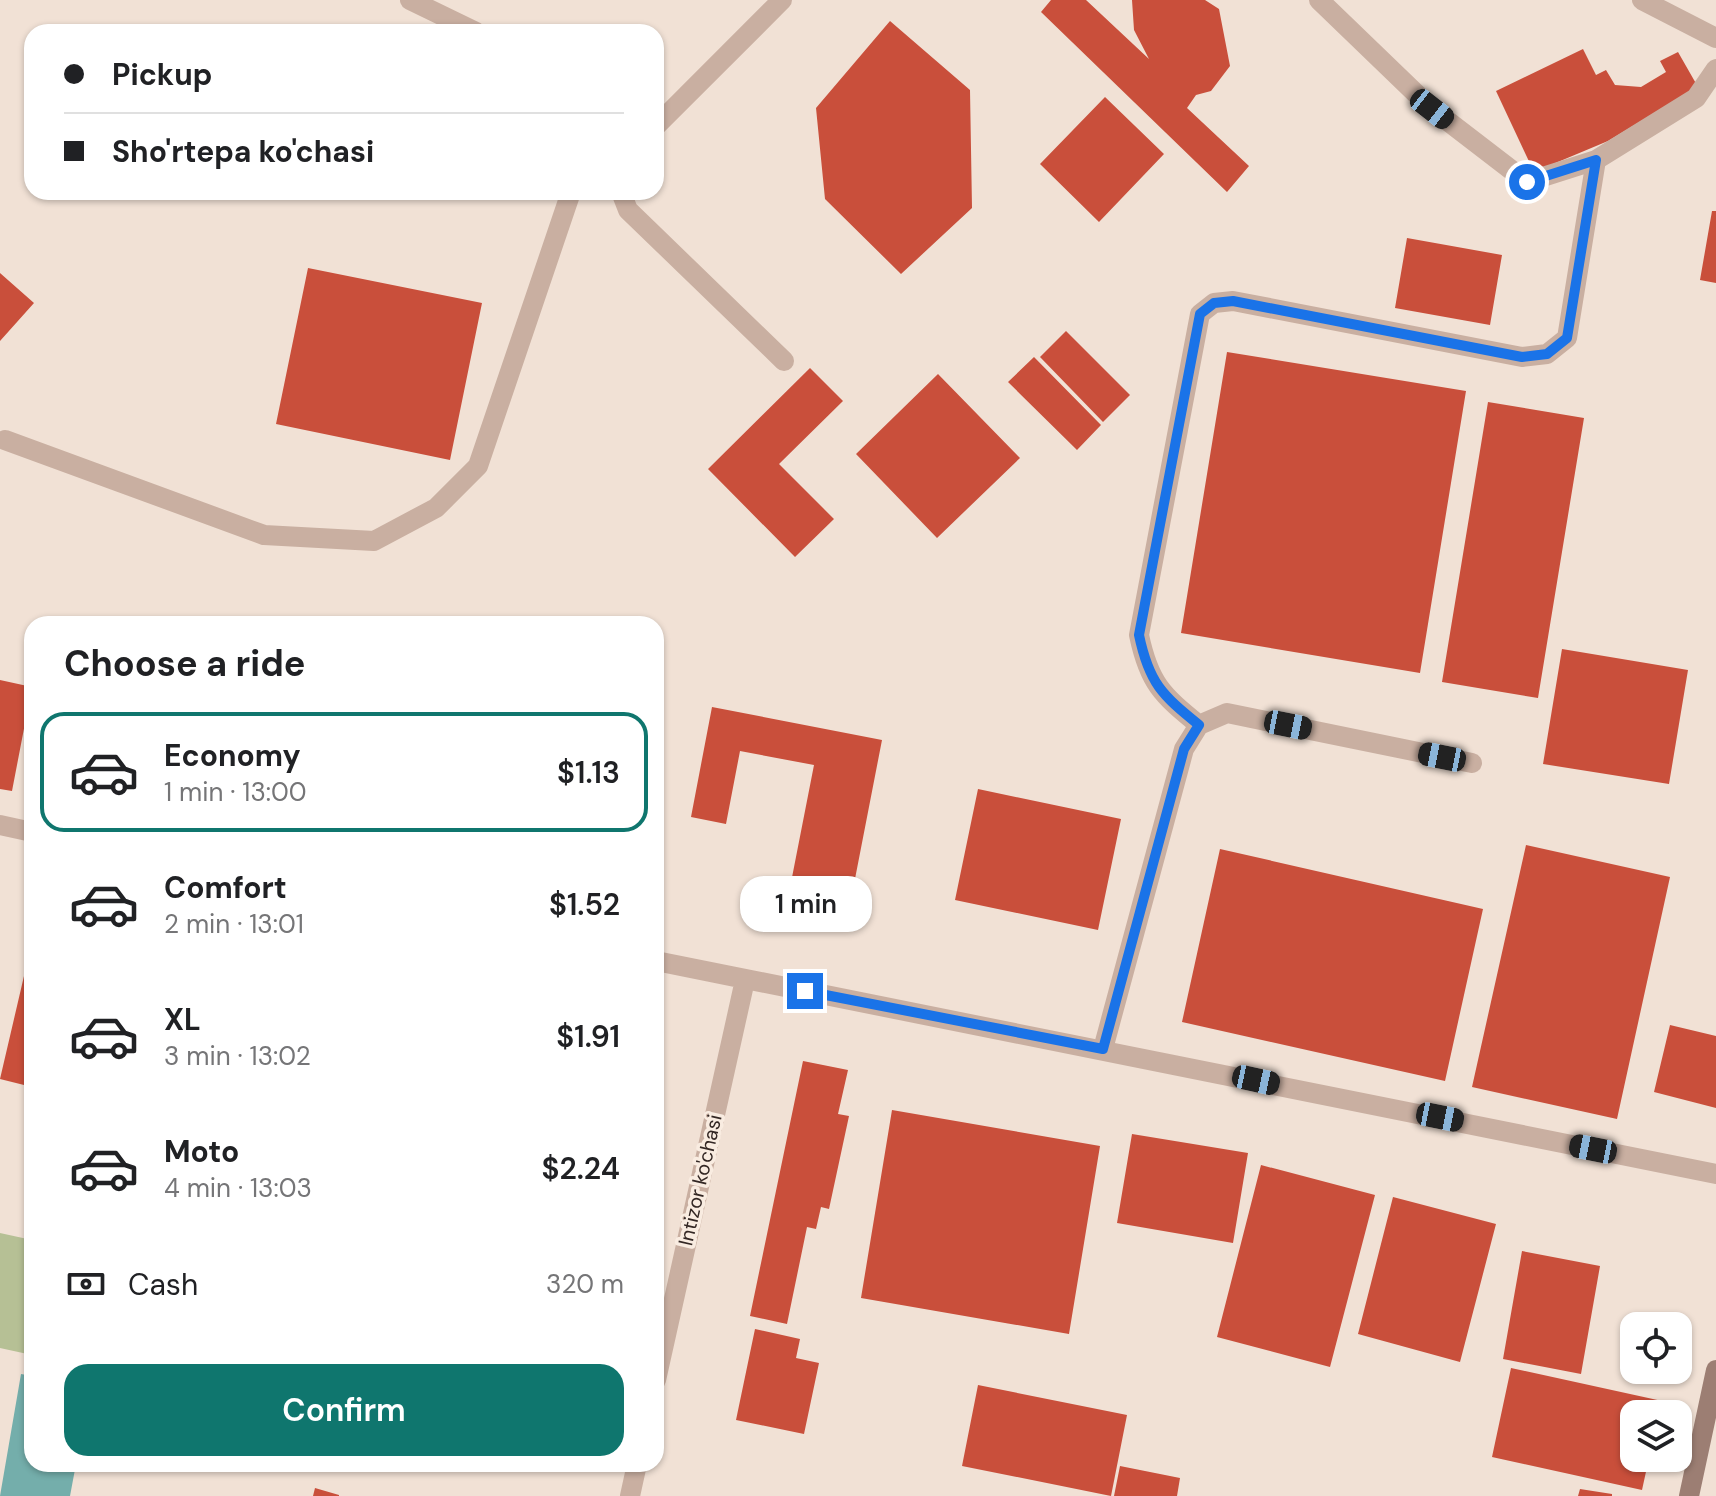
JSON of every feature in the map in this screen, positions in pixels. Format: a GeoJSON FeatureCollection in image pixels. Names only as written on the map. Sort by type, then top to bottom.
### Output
{"type":"FeatureCollection","features":[{"type":"Feature","properties":{"kind":"street"},"geometry":{"type":"LineString","coordinates":[[410,0],[460,24]]}},
{"type":"Feature","properties":{"kind":"street"},"geometry":{"type":"LineString","coordinates":[[664,118],[782,0]]}},
{"type":"Feature","properties":{"kind":"street"},"geometry":{"type":"LineString","coordinates":[[1319,0],[1432,109],[1527,182],[1596,160],[1696,98],[1716,69]]}},
{"type":"Feature","properties":{"kind":"street"},"geometry":{"type":"LineString","coordinates":[[1642,0],[1716,38]]}},
{"type":"Feature","properties":{"kind":"street"},"geometry":{"type":"LineString","coordinates":[[1199,725],[1161,694],[1145,666],[1139,635],[1200,314],[1214,303],[1233,301],[1522,357],[1547,354],[1567,338],[1596,160]]}},
{"type":"Feature","properties":{"kind":"street"},"geometry":{"type":"LineString","coordinates":[[5,440],[264,535],[374,541],[436,508],[478,466],[568,200]]}},
{"type":"Feature","properties":{"kind":"street"},"geometry":{"type":"LineString","coordinates":[[624,200],[628,210],[784,361]]}},
{"type":"Feature","properties":{"kind":"street"},"geometry":{"type":"LineString","coordinates":[[1103,1049],[1184,749],[1199,725],[1227,713],[1472,763]]}},
{"type":"Feature","properties":{"kind":"street"},"geometry":{"type":"LineString","coordinates":[[0,825],[24,830]]}},
{"type":"Feature","properties":{"kind":"street"},"geometry":{"type":"LineString","coordinates":[[664,963],[1716,1174]]}},
{"type":"Feature","properties":{"kind":"street","name":"Intizor ko'chasi"},"geometry":{"type":"LineString","coordinates":[[664,1344],[745,980]]}},
{"type":"Feature","properties":{"kind":"street"},"geometry":{"type":"LineString","coordinates":[[1689,1496],[1716,1370]]}},
{"type":"Feature","properties":{"kind":"street"},"geometry":{"type":"LineString","coordinates":[[630,1496],[635,1472]]}},
{"type":"Feature","properties":{"kind":"green space"},"geometry":{"type":"Polygon","coordinates":[[[0,1233],[24,1238],[24,1353],[0,1348],[0,1233]]]}},
{"type":"Feature","properties":{"kind":"water"},"geometry":{"type":"Polygon","coordinates":[[[21,1374],[24,1375],[24,1472],[74,1472],[70,1496],[0,1496],[21,1374]]]}},
{"type":"Feature","properties":{"kind":"building"},"geometry":{"type":"Polygon","coordinates":[[[1051,0],[1086,0],[1149,59],[1134,30],[1132,0],[1205,0],[1219,9],[1230,66],[1211,91],[1196,95],[1187,108],[1249,166],[1227,192],[1041,12],[1051,0]]]}},
{"type":"Feature","properties":{"kind":"building"},"geometry":{"type":"Polygon","coordinates":[[[890,21],[970,90],[972,208],[901,274],[825,199],[816,108],[890,21]]]}},
{"type":"Feature","properties":{"kind":"building"},"geometry":{"type":"Polygon","coordinates":[[[1583,49],[1596,75],[1606,70],[1615,85],[1641,87],[1666,72],[1660,61],[1678,52],[1698,87],[1608,141],[1534,172],[1496,91],[1583,49]]]}},
{"type":"Feature","properties":{"kind":"building"},"geometry":{"type":"Polygon","coordinates":[[[1105,97],[1164,154],[1099,222],[1040,164],[1105,97]]]}},
{"type":"Feature","properties":{"kind":"building"},"geometry":{"type":"Polygon","coordinates":[[[1712,211],[1716,211],[1716,283],[1700,280],[1712,211]]]}},
{"type":"Feature","properties":{"kind":"building"},"geometry":{"type":"Polygon","coordinates":[[[1407,238],[1502,255],[1490,325],[1395,308],[1407,238]]]}},
{"type":"Feature","properties":{"kind":"building"},"geometry":{"type":"Polygon","coordinates":[[[308,268],[482,303],[450,460],[276,424],[308,268]]]}},
{"type":"Feature","properties":{"kind":"building"},"geometry":{"type":"Polygon","coordinates":[[[0,273],[34,303],[0,341],[0,273]]]}},
{"type":"Feature","properties":{"kind":"building"},"geometry":{"type":"Polygon","coordinates":[[[1066,331],[1130,395],[1103,422],[1040,357],[1066,331]]]}},
{"type":"Feature","properties":{"kind":"building"},"geometry":{"type":"Polygon","coordinates":[[[1227,352],[1466,391],[1420,673],[1181,633],[1227,352]]]}},
{"type":"Feature","properties":{"kind":"building"},"geometry":{"type":"Polygon","coordinates":[[[1034,357],[1101,425],[1077,450],[1008,382],[1034,357]]]}},
{"type":"Feature","properties":{"kind":"building"},"geometry":{"type":"Polygon","coordinates":[[[810,368],[843,401],[779,464],[834,519],[795,557],[708,469],[810,368]]]}},
{"type":"Feature","properties":{"kind":"building"},"geometry":{"type":"Polygon","coordinates":[[[938,374],[1020,458],[937,538],[856,454],[938,374]]]}},
{"type":"Feature","properties":{"kind":"building"},"geometry":{"type":"Polygon","coordinates":[[[1488,402],[1584,418],[1538,698],[1442,682],[1488,402]]]}},
{"type":"Feature","properties":{"kind":"building"},"geometry":{"type":"Polygon","coordinates":[[[1562,649],[1688,670],[1669,784],[1543,764],[1562,649]]]}},
{"type":"Feature","properties":{"kind":"building"},"geometry":{"type":"Polygon","coordinates":[[[0,680],[24,685],[24,729],[12,791],[0,789],[0,680]]]}},
{"type":"Feature","properties":{"kind":"building"},"geometry":{"type":"Polygon","coordinates":[[[712,707],[882,740],[847,920],[786,908],[814,765],[740,751],[726,824],[691,817],[712,707]]]}},
{"type":"Feature","properties":{"kind":"building"},"geometry":{"type":"Polygon","coordinates":[[[978,789],[1121,819],[1098,930],[955,900],[978,789]]]}},
{"type":"Feature","properties":{"kind":"building"},"geometry":{"type":"Polygon","coordinates":[[[1526,845],[1670,877],[1617,1119],[1472,1087],[1526,845]]]}},
{"type":"Feature","properties":{"kind":"building"},"geometry":{"type":"Polygon","coordinates":[[[1220,849],[1483,909],[1445,1081],[1182,1022],[1220,849]]]}},
{"type":"Feature","properties":{"kind":"building"},"geometry":{"type":"Polygon","coordinates":[[[24,976],[24,1085],[0,1079],[24,976]]]}},
{"type":"Feature","properties":{"kind":"building"},"geometry":{"type":"Polygon","coordinates":[[[1670,1025],[1716,1036],[1716,1108],[1654,1092],[1670,1025]]]}},
{"type":"Feature","properties":{"kind":"building"},"geometry":{"type":"Polygon","coordinates":[[[803,1061],[848,1070],[838,1114],[849,1116],[829,1209],[821,1207],[816,1229],[807,1227],[787,1324],[750,1316],[803,1061]]]}},
{"type":"Feature","properties":{"kind":"building"},"geometry":{"type":"Polygon","coordinates":[[[892,1110],[1100,1146],[1069,1334],[861,1298],[892,1110]]]}},
{"type":"Feature","properties":{"kind":"building"},"geometry":{"type":"Polygon","coordinates":[[[1132,1134],[1248,1153],[1233,1243],[1117,1223],[1132,1134]]]}},
{"type":"Feature","properties":{"kind":"building"},"geometry":{"type":"Polygon","coordinates":[[[1261,1165],[1375,1195],[1330,1367],[1217,1337],[1261,1165]]]}},
{"type":"Feature","properties":{"kind":"building"},"geometry":{"type":"Polygon","coordinates":[[[1393,1197],[1496,1224],[1460,1362],[1358,1334],[1393,1197]]]}},
{"type":"Feature","properties":{"kind":"building"},"geometry":{"type":"Polygon","coordinates":[[[1522,1251],[1600,1266],[1581,1374],[1503,1359],[1522,1251]]]}},
{"type":"Feature","properties":{"kind":"building"},"geometry":{"type":"Polygon","coordinates":[[[755,1329],[800,1339],[796,1358],[819,1363],[804,1434],[736,1420],[755,1329]]]}},
{"type":"Feature","properties":{"kind":"building"},"geometry":{"type":"Polygon","coordinates":[[[1511,1368],[1657,1400],[1620,1400],[1620,1472],[1646,1472],[1642,1490],[1492,1457],[1511,1368]]]}},
{"type":"Feature","properties":{"kind":"building"},"geometry":{"type":"Polygon","coordinates":[[[978,1385],[1127,1415],[1111,1496],[962,1466],[978,1385]]]}},
{"type":"Feature","properties":{"kind":"building"},"geometry":{"type":"Polygon","coordinates":[[[1120,1466],[1180,1478],[1177,1496],[1114,1496],[1120,1466]]]}},
{"type":"Feature","properties":{"kind":"building"},"geometry":{"type":"Polygon","coordinates":[[[315,1488],[339,1495],[339,1496],[313,1496],[315,1488]]]}},
{"type":"Feature","properties":{"kind":"building"},"geometry":{"type":"Polygon","coordinates":[[[1580,1489],[1612,1494],[1612,1496],[1578,1496],[1580,1489]]]}},
{"type":"Feature","properties":{"kind":"route"},"geometry":{"type":"LineString","coordinates":[[805,991],[1103,1049],[1184,749],[1199,725],[1161,694],[1145,666],[1139,635],[1200,314],[1214,303],[1233,301],[1522,357],[1547,354],[1567,338],[1596,160],[1527,182]]}}]}
